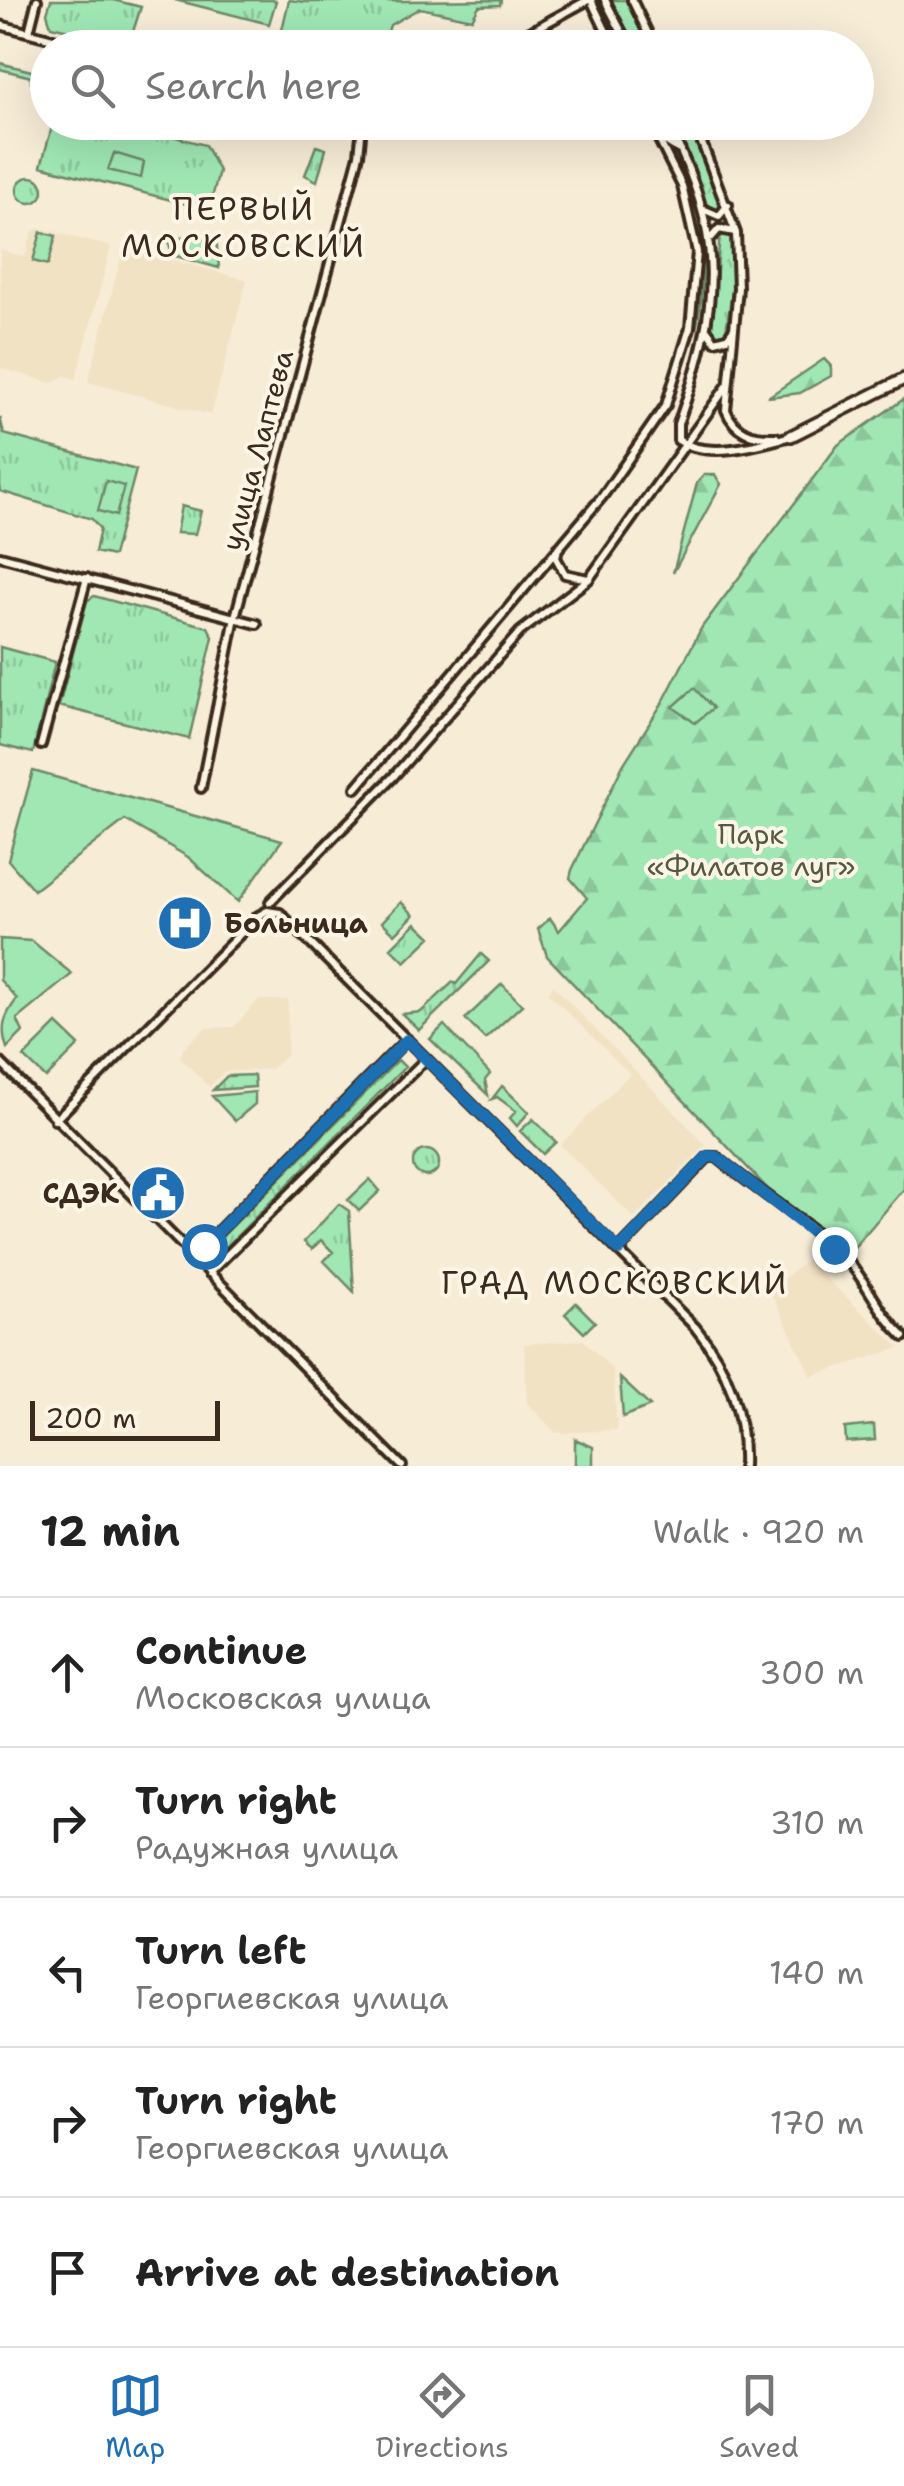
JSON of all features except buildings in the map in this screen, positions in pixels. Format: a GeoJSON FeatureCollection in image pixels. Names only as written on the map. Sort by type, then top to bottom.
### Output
{"type":"FeatureCollection","features":[{"type":"Feature","properties":{"kind":"street"},"geometry":{"type":"LineString","coordinates":[[0,25],[29,32],[37,0]]}},
{"type":"Feature","properties":{"kind":"street"},"geometry":{"type":"LineString","coordinates":[[534,30],[589,0],[605,30]]}},
{"type":"Feature","properties":{"kind":"street"},"geometry":{"type":"LineString","coordinates":[[605,0],[621,30]]}},
{"type":"Feature","properties":{"kind":"street"},"geometry":{"type":"LineString","coordinates":[[632,0],[646,30]]}},
{"type":"Feature","properties":{"kind":"street","name":"улица Лаптева"},"geometry":{"type":"LineString","coordinates":[[201,788],[235,617],[341,224],[359,140]]}},
{"type":"Feature","properties":{"kind":"street"},"geometry":{"type":"LineString","coordinates":[[356,788],[652,432],[666,405],[690,328],[697,252],[692,217],[659,140]]}},
{"type":"Feature","properties":{"kind":"street"},"geometry":{"type":"LineString","coordinates":[[666,140],[681,151]]}},
{"type":"Feature","properties":{"kind":"street"},"geometry":{"type":"LineString","coordinates":[[676,140],[704,209],[711,239],[706,326],[678,424],[678,440],[690,447],[736,448],[790,436],[904,379]]}},
{"type":"Feature","properties":{"kind":"street"},"geometry":{"type":"LineString","coordinates":[[701,140],[736,233],[738,288],[726,410],[734,426],[748,434],[790,436]]}},
{"type":"Feature","properties":{"kind":"street"},"geometry":{"type":"LineString","coordinates":[[704,209],[719,216],[728,205]]}},
{"type":"Feature","properties":{"kind":"street"},"geometry":{"type":"LineString","coordinates":[[711,239],[720,229],[736,233]]}},
{"type":"Feature","properties":{"kind":"street"},"geometry":{"type":"LineString","coordinates":[[706,326],[708,336],[715,341],[727,338],[733,329]]}},
{"type":"Feature","properties":{"kind":"street"},"geometry":{"type":"LineString","coordinates":[[55,1120],[271,907],[394,776],[520,632],[589,579],[727,386]]}},
{"type":"Feature","properties":{"kind":"street"},"geometry":{"type":"LineString","coordinates":[[559,545],[558,567],[565,574],[589,579]]}},
{"type":"Feature","properties":{"kind":"street"},"geometry":{"type":"LineString","coordinates":[[0,556],[257,624]]}},
{"type":"Feature","properties":{"kind":"street"},"geometry":{"type":"LineString","coordinates":[[41,745],[86,578]]}},
{"type":"Feature","properties":{"kind":"street"},"geometry":{"type":"LineString","coordinates":[[271,907],[688,1319],[714,1352],[736,1406],[743,1466]]}},
{"type":"Feature","properties":{"kind":"street"},"geometry":{"type":"LineString","coordinates":[[193,1257],[407,1040]]}},
{"type":"Feature","properties":{"kind":"street"},"geometry":{"type":"LineString","coordinates":[[209,1273],[426,1058]]}},
{"type":"Feature","properties":{"kind":"street"},"geometry":{"type":"LineString","coordinates":[[0,1062],[402,1466]]}},
{"type":"Feature","properties":{"kind":"street"},"geometry":{"type":"LineString","coordinates":[[619,1250],[708,1156],[717,1157],[850,1264],[881,1315],[904,1337]]}},
{"type":"Feature","properties":{"kind":"shaded area"},"geometry":{"type":"Polygon","coordinates":[[[39,228],[111,247],[76,379],[64,376],[52,383],[0,368],[0,250],[25,257],[32,232],[39,228]]]}},
{"type":"Feature","properties":{"kind":"shaded area"},"geometry":{"type":"Polygon","coordinates":[[[124,247],[247,280],[211,415],[88,382],[124,247]]]}},
{"type":"Feature","properties":{"kind":"shaded area"},"geometry":{"type":"Polygon","coordinates":[[[553,985],[706,1145],[634,1218],[560,1145],[630,1074],[548,993],[553,985]]]}},
{"type":"Feature","properties":{"kind":"shaded area"},"geometry":{"type":"Polygon","coordinates":[[[258,1000],[288,1000],[287,1055],[271,1069],[224,1072],[209,1087],[180,1057],[184,1048],[205,1028],[234,1027],[258,1000]]]}},
{"type":"Feature","properties":{"kind":"shaded area"},"geometry":{"type":"Polygon","coordinates":[[[807,1260],[900,1348],[811,1376],[770,1290],[807,1260]]]}},
{"type":"Feature","properties":{"kind":"shaded area"},"geometry":{"type":"Polygon","coordinates":[[[583,1340],[613,1370],[617,1430],[556,1433],[527,1403],[524,1344],[583,1340]]]}},
{"type":"Feature","properties":{"kind":"green space"},"geometry":{"type":"Polygon","coordinates":[[[51,0],[113,0],[141,7],[134,30],[68,30],[51,26],[47,13],[51,0]]]}},
{"type":"Feature","properties":{"kind":"green space"},"geometry":{"type":"Polygon","coordinates":[[[175,0],[272,0],[276,1],[269,24],[175,0]]]}},
{"type":"Feature","properties":{"kind":"green space"},"geometry":{"type":"Polygon","coordinates":[[[289,0],[501,0],[500,5],[479,6],[472,19],[420,8],[390,25],[388,30],[282,30],[289,0]]]}},
{"type":"Feature","properties":{"kind":"green space"},"geometry":{"type":"Polygon","coordinates":[[[610,0],[626,0],[641,30],[625,30],[610,0]]]}},
{"type":"Feature","properties":{"kind":"green space"},"geometry":{"type":"Polygon","coordinates":[[[0,63],[30,71],[30,77],[0,69],[0,63]]]}},
{"type":"Feature","properties":{"kind":"green space"},"geometry":{"type":"Polygon","coordinates":[[[48,140],[187,140],[205,145],[219,171],[209,210],[41,166],[48,140]]]}},
{"type":"Feature","properties":{"kind":"green space"},"geometry":{"type":"Polygon","coordinates":[[[678,140],[695,140],[723,204],[718,211],[708,209],[678,140]]]}},
{"type":"Feature","properties":{"kind":"green space"},"geometry":{"type":"Polygon","coordinates":[[[316,146],[326,149],[317,181],[305,175],[316,146]]]}},
{"type":"Feature","properties":{"kind":"green space"},"geometry":{"type":"Polygon","coordinates":[[[114,153],[144,162],[141,178],[108,170],[114,153]]]}},
{"type":"Feature","properties":{"kind":"green space"},"geometry":{"type":"Polygon","coordinates":[[[672,155],[686,166],[696,184],[701,208],[704,262],[696,329],[700,284],[697,225],[672,155]]]}},
{"type":"Feature","properties":{"kind":"green space"},"geometry":{"type":"Polygon","coordinates":[[[30,177],[39,181],[43,190],[39,199],[30,203],[21,199],[17,190],[21,181],[30,177]]]}},
{"type":"Feature","properties":{"kind":"green space"},"geometry":{"type":"Polygon","coordinates":[[[41,232],[56,236],[48,265],[33,261],[41,232]]]}},
{"type":"Feature","properties":{"kind":"green space"},"geometry":{"type":"Polygon","coordinates":[[[193,232],[201,235],[200,240],[216,236],[219,268],[172,255],[169,243],[193,232]]]}},
{"type":"Feature","properties":{"kind":"green space"},"geometry":{"type":"Polygon","coordinates":[[[720,234],[731,236],[733,286],[726,331],[717,336],[712,328],[720,234]]]}},
{"type":"Feature","properties":{"kind":"green space"},"geometry":{"type":"Polygon","coordinates":[[[824,359],[831,366],[831,376],[800,393],[768,397],[824,359]]]}},
{"type":"Feature","properties":{"kind":"green space","name":"Парк «Филатов луг»"},"geometry":{"type":"Polygon","coordinates":[[[904,399],[904,1189],[850,1252],[783,1205],[547,956],[538,929],[550,918],[559,931],[587,898],[570,878],[572,870],[623,765],[663,702],[702,627],[838,445],[904,399]]]}},
{"type":"Feature","properties":{"kind":"green space"},"geometry":{"type":"Polygon","coordinates":[[[0,417],[4,434],[136,470],[113,556],[95,552],[100,529],[92,519],[0,491],[0,417]]]}},
{"type":"Feature","properties":{"kind":"green space"},"geometry":{"type":"Polygon","coordinates":[[[704,475],[715,475],[721,484],[673,573],[697,483],[704,475]]]}},
{"type":"Feature","properties":{"kind":"green space"},"geometry":{"type":"Polygon","coordinates":[[[106,481],[124,486],[116,516],[98,511],[106,481]]]}},
{"type":"Feature","properties":{"kind":"green space"},"geometry":{"type":"Polygon","coordinates":[[[181,506],[201,511],[195,534],[176,533],[181,506]]]}},
{"type":"Feature","properties":{"kind":"green space"},"geometry":{"type":"Polygon","coordinates":[[[94,596],[208,627],[213,637],[189,739],[59,706],[87,601],[94,596]]]}},
{"type":"Feature","properties":{"kind":"green space"},"geometry":{"type":"Polygon","coordinates":[[[0,647],[55,662],[33,753],[0,745],[0,647]]]}},
{"type":"Feature","properties":{"kind":"green space"},"geometry":{"type":"Polygon","coordinates":[[[694,688],[713,708],[695,723],[673,707],[694,688]]]}},
{"type":"Feature","properties":{"kind":"green space"},"geometry":{"type":"Polygon","coordinates":[[[33,771],[282,840],[238,902],[188,857],[125,820],[34,890],[8,860],[33,771]]]}},
{"type":"Feature","properties":{"kind":"green space"},"geometry":{"type":"Polygon","coordinates":[[[401,902],[414,915],[395,934],[382,922],[401,902]]]}},
{"type":"Feature","properties":{"kind":"green space"},"geometry":{"type":"Polygon","coordinates":[[[416,923],[431,937],[405,962],[391,948],[416,923]]]}},
{"type":"Feature","properties":{"kind":"green space"},"geometry":{"type":"Polygon","coordinates":[[[0,939],[32,941],[72,974],[17,1019],[23,1032],[7,1048],[4,1022],[17,999],[0,980],[0,939]]]}},
{"type":"Feature","properties":{"kind":"green space"},"geometry":{"type":"Polygon","coordinates":[[[481,954],[489,961],[419,1030],[402,1014],[421,1012],[453,982],[456,984],[481,954]]]}},
{"type":"Feature","properties":{"kind":"green space"},"geometry":{"type":"Polygon","coordinates":[[[502,984],[522,1005],[485,1039],[465,1019],[502,984]]]}},
{"type":"Feature","properties":{"kind":"green space"},"geometry":{"type":"Polygon","coordinates":[[[57,1024],[79,1045],[46,1078],[24,1057],[57,1024]]]}},
{"type":"Feature","properties":{"kind":"green space"},"geometry":{"type":"Polygon","coordinates":[[[444,1025],[490,1074],[485,1080],[488,1095],[430,1039],[444,1025]]]}},
{"type":"Feature","properties":{"kind":"green space"},"geometry":{"type":"Polygon","coordinates":[[[398,1060],[405,1067],[218,1255],[211,1248],[398,1060]]]}},
{"type":"Feature","properties":{"kind":"green space"},"geometry":{"type":"Polygon","coordinates":[[[254,1075],[255,1087],[213,1090],[227,1076],[254,1075]]]}},
{"type":"Feature","properties":{"kind":"green space"},"geometry":{"type":"Polygon","coordinates":[[[502,1086],[529,1112],[517,1126],[510,1118],[516,1111],[497,1097],[492,1099],[502,1086]]]}},
{"type":"Feature","properties":{"kind":"green space"},"geometry":{"type":"Polygon","coordinates":[[[255,1092],[255,1104],[235,1121],[212,1096],[255,1092]]]}},
{"type":"Feature","properties":{"kind":"green space"},"geometry":{"type":"Polygon","coordinates":[[[533,1119],[556,1142],[543,1154],[520,1131],[533,1119]]]}},
{"type":"Feature","properties":{"kind":"green space"},"geometry":{"type":"Polygon","coordinates":[[[426,1150],[435,1154],[439,1163],[435,1172],[426,1176],[417,1172],[413,1163],[417,1154],[426,1150]]]}},
{"type":"Feature","properties":{"kind":"green space"},"geometry":{"type":"Polygon","coordinates":[[[370,1179],[380,1191],[359,1211],[348,1200],[370,1179]]]}},
{"type":"Feature","properties":{"kind":"green space"},"geometry":{"type":"Polygon","coordinates":[[[339,1204],[349,1211],[354,1292],[324,1261],[333,1252],[321,1240],[312,1249],[304,1242],[339,1204]]]}},
{"type":"Feature","properties":{"kind":"green space"},"geometry":{"type":"Polygon","coordinates":[[[576,1303],[595,1322],[584,1333],[565,1314],[576,1303]]]}},
{"type":"Feature","properties":{"kind":"green space"},"geometry":{"type":"Polygon","coordinates":[[[620,1378],[650,1406],[623,1417],[620,1378]]]}},
{"type":"Feature","properties":{"kind":"green space"},"geometry":{"type":"Polygon","coordinates":[[[874,1425],[875,1440],[846,1442],[845,1428],[874,1425]]]}},
{"type":"Feature","properties":{"kind":"green space"},"geometry":{"type":"Polygon","coordinates":[[[575,1439],[593,1447],[593,1466],[575,1466],[575,1439]]]}},
{"type":"Feature","properties":{"kind":"place","name":"Больница"},"geometry":{"type":"Point","coordinates":[185,923]}},
{"type":"Feature","properties":{"kind":"place","name":"СДЭК"},"geometry":{"type":"Point","coordinates":[158,1193]}},
{"type":"Feature","properties":{"kind":"district","name":"ПЕРВЫЙ МОСКОВСКИЙ"},"geometry":{"type":"Point","coordinates":[244,226]}},
{"type":"Feature","properties":{"kind":"district","name":"ГРАД МОСКОВСКИЙ"},"geometry":{"type":"Point","coordinates":[615,1282]}},
{"type":"Feature","properties":{"kind":"route"},"geometry":{"type":"LineString","coordinates":[[204,1246],[407,1040],[619,1250],[708,1156],[717,1157],[834,1249]]}}]}
